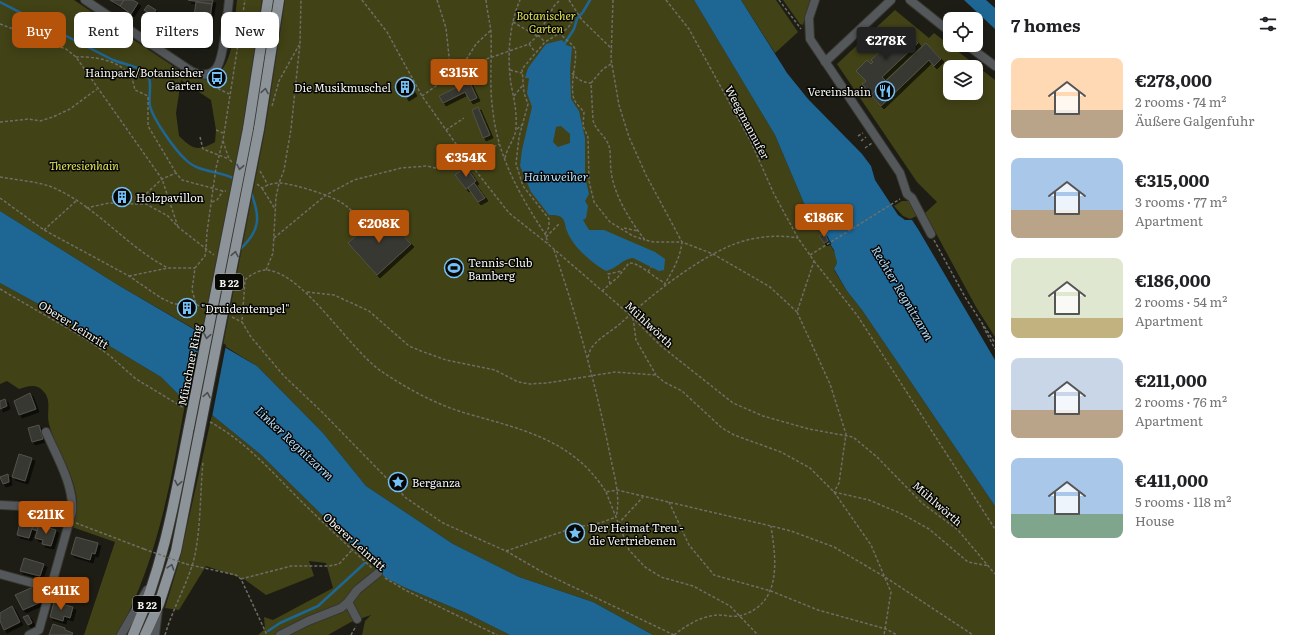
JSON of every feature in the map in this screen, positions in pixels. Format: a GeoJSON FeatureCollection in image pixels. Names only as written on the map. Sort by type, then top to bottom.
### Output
{"type":"FeatureCollection","features":[{"type":"Feature","properties":{"kind":"main road","name":"Münchner Ring"},"geometry":{"type":"LineString","coordinates":[[134,635],[158,572],[172,514],[248,129],[268,0]]}},
{"type":"Feature","properties":{"kind":"main road","name":"Münchner Ring"},"geometry":{"type":"LineString","coordinates":[[146,635],[159,604],[176,551],[259,129],[279,0]]}},
{"type":"Feature","properties":{"kind":"street"},"geometry":{"type":"LineString","coordinates":[[85,0],[199,74],[215,71],[221,61],[229,0]]}},
{"type":"Feature","properties":{"kind":"street"},"geometry":{"type":"LineString","coordinates":[[815,0],[809,18],[810,39],[900,173],[906,194],[912,198],[931,234]]}},
{"type":"Feature","properties":{"kind":"street"},"geometry":{"type":"LineString","coordinates":[[826,62],[892,0]]}},
{"type":"Feature","properties":{"kind":"street"},"geometry":{"type":"LineString","coordinates":[[910,0],[943,26]]}},
{"type":"Feature","properties":{"kind":"street"},"geometry":{"type":"LineString","coordinates":[[977,52],[995,66]]}},
{"type":"Feature","properties":{"kind":"street"},"geometry":{"type":"LineString","coordinates":[[29,635],[39,630],[70,521],[73,500],[70,489],[46,432]]}},
{"type":"Feature","properties":{"kind":"street"},"geometry":{"type":"LineString","coordinates":[[0,505],[20,506],[70,521]]}},
{"type":"Feature","properties":{"kind":"street"},"geometry":{"type":"LineString","coordinates":[[121,635],[158,572]]}},
{"type":"Feature","properties":{"kind":"street"},"geometry":{"type":"LineString","coordinates":[[0,574],[51,588]]}},
{"type":"Feature","properties":{"kind":"street"},"geometry":{"type":"LineString","coordinates":[[280,635],[308,621],[341,608],[348,602],[357,590],[378,574]]}},
{"type":"Feature","properties":{"kind":"street"},"geometry":{"type":"LineString","coordinates":[[348,602],[357,619]]}},
{"type":"Feature","properties":{"kind":"street"},"geometry":{"type":"LineString","coordinates":[[155,635],[159,604]]}},
{"type":"Feature","properties":{"kind":"path"},"geometry":{"type":"LineString","coordinates":[[181,304],[182,312],[187,314],[194,310],[196,304],[192,290],[195,268],[205,256],[216,168],[220,156],[245,0]]}},
{"type":"Feature","properties":{"kind":"path"},"geometry":{"type":"LineString","coordinates":[[266,270],[271,262],[275,210],[279,183],[284,170],[291,129],[300,43],[302,0]]}},
{"type":"Feature","properties":{"kind":"path","name":"Mühlwörth"},"geometry":{"type":"LineString","coordinates":[[362,0],[388,32],[422,96],[468,161],[509,213],[548,244],[634,318],[661,346],[734,403],[763,416],[809,429],[846,434],[854,437],[922,503],[958,530],[995,574]]}},
{"type":"Feature","properties":{"kind":"path"},"geometry":{"type":"LineString","coordinates":[[437,0],[446,28],[451,75]]}},
{"type":"Feature","properties":{"kind":"path"},"geometry":{"type":"LineString","coordinates":[[486,0],[491,31],[491,99],[499,144],[514,183],[545,234],[548,244]]}},
{"type":"Feature","properties":{"kind":"path"},"geometry":{"type":"LineString","coordinates":[[516,130],[514,96],[510,70],[510,52],[513,22],[520,0]]}},
{"type":"Feature","properties":{"kind":"path"},"geometry":{"type":"LineString","coordinates":[[422,96],[461,68],[510,52],[529,44],[537,36],[554,6],[560,0]]}},
{"type":"Feature","properties":{"kind":"path"},"geometry":{"type":"LineString","coordinates":[[569,0],[581,18],[612,49]]}},
{"type":"Feature","properties":{"kind":"path"},"geometry":{"type":"LineString","coordinates":[[613,0],[611,64],[619,105],[629,137],[646,175],[682,242],[678,258],[663,287]]}},
{"type":"Feature","properties":{"kind":"path","name":"Weegmannufer"},"geometry":{"type":"LineString","coordinates":[[666,0],[690,29],[751,142],[774,194],[798,238],[814,261],[857,315],[995,529]]}},
{"type":"Feature","properties":{"kind":"path"},"geometry":{"type":"LineString","coordinates":[[779,0],[810,39]]}},
{"type":"Feature","properties":{"kind":"path"},"geometry":{"type":"LineString","coordinates":[[545,234],[549,227],[549,219],[523,186],[516,164],[518,142],[528,104],[524,93],[522,74],[524,66],[544,42],[567,30],[572,24],[577,13]]}},
{"type":"Feature","properties":{"kind":"path"},"geometry":{"type":"LineString","coordinates":[[513,22],[537,36],[544,42]]}},
{"type":"Feature","properties":{"kind":"path"},"geometry":{"type":"LineString","coordinates":[[0,24],[66,49],[76,57],[162,179],[178,228]]}},
{"type":"Feature","properties":{"kind":"path"},"geometry":{"type":"LineString","coordinates":[[461,68],[476,44],[491,31]]}},
{"type":"Feature","properties":{"kind":"path"},"geometry":{"type":"LineString","coordinates":[[554,31],[556,35]]}},
{"type":"Feature","properties":{"kind":"path"},"geometry":{"type":"LineString","coordinates":[[560,33],[575,50],[572,73],[574,99],[584,112],[583,126],[588,137],[589,181],[594,202],[610,222],[633,236],[645,240],[654,242],[682,242],[713,254],[770,287],[797,312],[830,384],[846,434],[839,483],[834,492]]}},
{"type":"Feature","properties":{"kind":"path"},"geometry":{"type":"LineString","coordinates":[[271,110],[279,81],[300,43]]}},
{"type":"Feature","properties":{"kind":"path"},"geometry":{"type":"LineString","coordinates":[[529,44],[535,53]]}},
{"type":"Feature","properties":{"kind":"path"},"geometry":{"type":"LineString","coordinates":[[76,57],[89,56],[117,64],[130,75],[136,90],[148,96],[148,126],[176,173],[182,180],[223,191],[217,200],[211,202]]}},
{"type":"Feature","properties":{"kind":"path"},"geometry":{"type":"LineString","coordinates":[[611,64],[603,69],[591,83],[594,125],[609,145],[614,187],[638,231],[645,240]]}},
{"type":"Feature","properties":{"kind":"path"},"geometry":{"type":"LineString","coordinates":[[510,70],[522,74]]}},
{"type":"Feature","properties":{"kind":"path"},"geometry":{"type":"LineString","coordinates":[[210,73],[217,88],[229,94]]}},
{"type":"Feature","properties":{"kind":"path"},"geometry":{"type":"LineString","coordinates":[[572,73],[577,79],[591,83]]}},
{"type":"Feature","properties":{"kind":"path"},"geometry":{"type":"LineString","coordinates":[[514,96],[523,85]]}},
{"type":"Feature","properties":{"kind":"path"},"geometry":{"type":"LineString","coordinates":[[0,122],[29,119],[40,121],[53,117],[70,109],[98,89]]}},
{"type":"Feature","properties":{"kind":"path"},"geometry":{"type":"LineString","coordinates":[[446,130],[464,118]]}},
{"type":"Feature","properties":{"kind":"path"},"geometry":{"type":"LineString","coordinates":[[505,158],[516,130],[523,124]]}},
{"type":"Feature","properties":{"kind":"path"},"geometry":{"type":"LineString","coordinates":[[216,130],[223,133]]}},
{"type":"Feature","properties":{"kind":"path"},"geometry":{"type":"LineString","coordinates":[[200,137],[203,149],[229,159]]}},
{"type":"Feature","properties":{"kind":"path"},"geometry":{"type":"LineString","coordinates":[[274,238],[326,195],[354,180],[383,171],[416,166],[436,168],[468,161],[499,144]]}},
{"type":"Feature","properties":{"kind":"path"},"geometry":{"type":"LineString","coordinates":[[258,168],[268,185]]}},
{"type":"Feature","properties":{"kind":"path"},"geometry":{"type":"LineString","coordinates":[[135,204],[162,179],[176,173]]}},
{"type":"Feature","properties":{"kind":"path"},"geometry":{"type":"LineString","coordinates":[[0,177],[48,186],[76,200],[131,244],[168,268]]}},
{"type":"Feature","properties":{"kind":"path"},"geometry":{"type":"LineString","coordinates":[[279,183],[326,195],[342,203],[352,211],[364,229]]}},
{"type":"Feature","properties":{"kind":"path"},"geometry":{"type":"LineString","coordinates":[[262,188],[275,210]]}},
{"type":"Feature","properties":{"kind":"path"},"geometry":{"type":"LineString","coordinates":[[0,198],[44,230],[129,276],[161,298],[174,304],[181,304],[185,302],[196,304],[208,312]]}},
{"type":"Feature","properties":{"kind":"path"},"geometry":{"type":"LineString","coordinates":[[44,230],[76,200]]}},
{"type":"Feature","properties":{"kind":"path"},"geometry":{"type":"LineString","coordinates":[[86,208],[108,203],[146,204],[168,216],[178,228],[206,249]]}},
{"type":"Feature","properties":{"kind":"path"},"geometry":{"type":"LineString","coordinates":[[810,255],[894,204]]}},
{"type":"Feature","properties":{"kind":"path"},"geometry":{"type":"LineString","coordinates":[[546,237],[559,224]]}},
{"type":"Feature","properties":{"kind":"path"},"geometry":{"type":"LineString","coordinates":[[622,228],[638,231]]}},
{"type":"Feature","properties":{"kind":"path"},"geometry":{"type":"LineString","coordinates":[[931,234],[965,297],[995,343]]}},
{"type":"Feature","properties":{"kind":"path"},"geometry":{"type":"LineString","coordinates":[[588,358],[592,347],[629,314],[663,287],[713,254],[732,245],[747,241],[778,237],[798,238]]}},
{"type":"Feature","properties":{"kind":"path"},"geometry":{"type":"LineString","coordinates":[[554,250],[588,358],[617,490],[619,506],[616,517]]}},
{"type":"Feature","properties":{"kind":"path"},"geometry":{"type":"LineString","coordinates":[[797,312],[814,261]]}},
{"type":"Feature","properties":{"kind":"path"},"geometry":{"type":"LineString","coordinates":[[602,291],[628,264],[633,262],[665,283]]}},
{"type":"Feature","properties":{"kind":"path"},"geometry":{"type":"LineString","coordinates":[[648,273],[651,267]]}},
{"type":"Feature","properties":{"kind":"path"},"geometry":{"type":"LineString","coordinates":[[129,276],[168,268],[195,268]]}},
{"type":"Feature","properties":{"kind":"path"},"geometry":{"type":"LineString","coordinates":[[242,322],[245,280],[251,275],[266,270],[280,273],[306,292],[360,353],[398,383],[417,393],[464,413],[531,432],[556,444],[582,463],[606,492],[629,550],[644,567],[661,577],[693,586],[730,606],[758,635]]}},
{"type":"Feature","properties":{"kind":"path"},"geometry":{"type":"LineString","coordinates":[[610,284],[608,274],[623,270]]}},
{"type":"Feature","properties":{"kind":"path"},"geometry":{"type":"LineString","coordinates":[[240,277],[245,280]]}},
{"type":"Feature","properties":{"kind":"path","name":"Oberer Leinritt"},"geometry":{"type":"LineString","coordinates":[[0,289],[86,339],[109,355],[136,379],[156,392]]}},
{"type":"Feature","properties":{"kind":"path"},"geometry":{"type":"LineString","coordinates":[[306,292],[334,295],[369,311],[409,346],[415,349],[446,360],[481,366],[494,370],[518,382],[530,384],[547,383],[615,372],[656,375]]}},
{"type":"Feature","properties":{"kind":"path"},"geometry":{"type":"LineString","coordinates":[[227,315],[242,322],[251,337],[284,376],[322,412],[406,498],[443,523],[506,551],[599,600],[674,635],[691,622],[716,615],[739,616],[755,608],[764,601],[771,591],[775,566],[771,526]]}},
{"type":"Feature","properties":{"kind":"path"},"geometry":{"type":"LineString","coordinates":[[634,318],[636,340],[656,375],[664,382],[682,391],[722,428],[734,435],[781,452],[810,468],[834,492],[871,545],[891,592],[884,635]]}},
{"type":"Feature","properties":{"kind":"path"},"geometry":{"type":"LineString","coordinates":[[983,325],[983,328],[995,349]]}},
{"type":"Feature","properties":{"kind":"path","name":"Oberer Leinritt"},"geometry":{"type":"LineString","coordinates":[[223,429],[272,471],[378,574],[405,590],[497,635]]}},
{"type":"Feature","properties":{"kind":"path"},"geometry":{"type":"LineString","coordinates":[[165,635],[171,615],[192,566],[196,543],[204,456]]}},
{"type":"Feature","properties":{"kind":"path"},"geometry":{"type":"LineString","coordinates":[[606,492],[617,490],[771,526],[791,531],[834,547],[885,577],[973,635]]}},
{"type":"Feature","properties":{"kind":"path"},"geometry":{"type":"LineString","coordinates":[[834,492],[869,500],[902,514],[929,529],[968,562],[988,566]]}},
{"type":"Feature","properties":{"kind":"path"},"geometry":{"type":"LineString","coordinates":[[618,524],[644,497]]}},
{"type":"Feature","properties":{"kind":"path"},"geometry":{"type":"LineString","coordinates":[[669,502],[689,545],[714,575],[771,591],[818,610],[886,629],[897,635]]}},
{"type":"Feature","properties":{"kind":"path"},"geometry":{"type":"LineString","coordinates":[[506,551],[573,528],[600,523],[616,517]]}},
{"type":"Feature","properties":{"kind":"path"},"geometry":{"type":"LineString","coordinates":[[70,521],[192,566],[236,575],[241,579],[267,635]]}},
{"type":"Feature","properties":{"kind":"path"},"geometry":{"type":"LineString","coordinates":[[241,579],[291,566],[329,566],[339,564],[352,550]]}},
{"type":"Feature","properties":{"kind":"green space","name":"Theresienhain"},"geometry":{"type":"Polygon","coordinates":[[[0,0],[74,0],[92,12],[74,12],[74,48],[133,48],[133,39],[141,45],[141,48],[146,48],[191,78],[207,79],[216,75],[224,68],[231,48],[255,48],[243,126],[203,334],[118,285],[0,211],[0,0]],[[181,80],[176,113],[179,136],[188,144],[199,148],[215,142],[216,130],[211,100],[181,80]]]}},
{"type":"Feature","properties":{"kind":"green space","name":"Theresienhain"},"geometry":{"type":"Polygon","coordinates":[[[237,0],[262,0],[260,12],[236,12],[237,0]]]}},
{"type":"Feature","properties":{"kind":"green space","name":"Botanischer Garten"},"geometry":{"type":"Polygon","coordinates":[[[285,0],[694,0],[775,135],[806,208],[836,254],[837,263],[834,270],[995,506],[995,635],[653,635],[593,602],[519,577],[453,544],[366,486],[323,433],[257,366],[223,345],[265,130],[278,48],[279,48],[285,0]]]}},
{"type":"Feature","properties":{"kind":"green space"},"geometry":{"type":"Polygon","coordinates":[[[741,0],[776,0],[798,32],[775,53],[741,0]]]}},
{"type":"Feature","properties":{"kind":"green space"},"geometry":{"type":"Polygon","coordinates":[[[783,0],[810,0],[803,25],[800,24],[783,0]]]}},
{"type":"Feature","properties":{"kind":"green space"},"geometry":{"type":"Polygon","coordinates":[[[895,10],[929,38],[934,33],[943,40],[943,52],[959,52],[969,60],[943,60],[943,100],[983,100],[983,71],[995,80],[995,337],[976,307],[925,213],[937,202],[917,182],[837,64],[895,10]]]}},
{"type":"Feature","properties":{"kind":"green space"},"geometry":{"type":"Polygon","coordinates":[[[902,201],[909,201],[919,215],[910,219],[903,216],[894,206],[902,201]]]}},
{"type":"Feature","properties":{"kind":"green space"},"geometry":{"type":"Polygon","coordinates":[[[0,283],[53,312],[161,377],[179,395],[186,399],[175,460],[153,549],[131,607],[117,635],[84,635],[115,542],[72,527],[76,514],[77,500],[75,487],[49,424],[48,399],[44,392],[35,386],[19,389],[7,381],[0,384],[0,283]]]}},
{"type":"Feature","properties":{"kind":"green space"},"geometry":{"type":"Polygon","coordinates":[[[212,415],[260,454],[328,521],[406,588],[466,613],[510,635],[362,635],[365,621],[371,615],[351,622],[328,635],[258,635],[265,629],[264,617],[273,620],[333,588],[326,563],[309,561],[314,576],[266,595],[244,579],[206,566],[179,610],[165,608],[179,562],[212,415]]]}},
{"type":"Feature","properties":{"kind":"water","name":"Rechter Regnitzarm"},"geometry":{"type":"Polygon","coordinates":[[[694,0],[741,0],[787,73],[808,99],[862,154],[871,166],[875,180],[898,215],[905,220],[912,220],[918,229],[995,360],[995,506],[862,310],[847,291],[834,269],[837,263],[834,250],[806,208],[775,135],[694,0]]]}},
{"type":"Feature","properties":{"kind":"water"},"geometry":{"type":"Polygon","coordinates":[[[964,0],[986,0],[995,8],[995,29],[983,18],[983,12],[977,12],[964,0]]]}},
{"type":"Feature","properties":{"kind":"water","name":"Hainweiher"},"geometry":{"type":"Polygon","coordinates":[[[562,40],[566,45],[572,47],[570,71],[571,99],[579,111],[585,138],[585,177],[589,194],[585,201],[588,206],[586,218],[583,220],[589,230],[604,230],[655,252],[665,259],[664,270],[659,271],[633,258],[630,258],[606,271],[595,264],[578,249],[566,230],[565,222],[562,218],[549,215],[531,192],[520,166],[522,150],[532,107],[527,93],[529,78],[525,78],[528,68],[546,44],[562,40]],[[561,126],[556,127],[553,142],[558,147],[570,143],[570,134],[561,126]]]}},
{"type":"Feature","properties":{"kind":"water","name":"Linker Regnitzarm"},"geometry":{"type":"Polygon","coordinates":[[[0,211],[118,285],[257,366],[323,433],[366,486],[453,544],[519,577],[593,602],[653,635],[510,635],[466,613],[386,578],[260,454],[212,415],[179,395],[161,377],[53,312],[0,283],[0,211]]]}},
{"type":"Feature","properties":{"kind":"pier"},"geometry":{"type":"Polygon","coordinates":[[[202,331],[226,345],[212,417],[188,403],[202,331]]]}},
{"type":"Feature","properties":{"kind":"building"},"geometry":{"type":"Polygon","coordinates":[[[110,0],[124,0],[120,6],[110,0]]]}},
{"type":"Feature","properties":{"kind":"building"},"geometry":{"type":"Polygon","coordinates":[[[124,0],[133,0],[138,3],[132,12],[128,12],[120,6],[124,0]]]}},
{"type":"Feature","properties":{"kind":"building"},"geometry":{"type":"Polygon","coordinates":[[[188,0],[213,0],[212,4],[188,0]]]}},
{"type":"Feature","properties":{"kind":"building"},"geometry":{"type":"Polygon","coordinates":[[[196,2],[212,4],[211,12],[195,12],[196,2]]]}},
{"type":"Feature","properties":{"kind":"building"},"geometry":{"type":"Polygon","coordinates":[[[148,5],[156,10],[154,12],[147,12],[144,10],[148,5]]]}},
{"type":"Feature","properties":{"kind":"building"},"geometry":{"type":"Polygon","coordinates":[[[905,28],[918,43],[882,77],[886,81],[872,95],[862,84],[866,81],[856,71],[867,60],[871,64],[873,62],[871,60],[905,28]]]}},
{"type":"Feature","properties":{"kind":"building"},"geometry":{"type":"Polygon","coordinates":[[[926,43],[941,59],[934,66],[929,60],[881,106],[871,95],[926,43]]]}},
{"type":"Feature","properties":{"kind":"building","name":"Die Musikmuschel"},"geometry":{"type":"Polygon","coordinates":[[[404,76],[414,93],[406,98],[396,81],[404,76]]]}},
{"type":"Feature","properties":{"kind":"building"},"geometry":{"type":"Polygon","coordinates":[[[469,81],[477,98],[470,101],[465,92],[443,103],[439,96],[469,81]]]}},
{"type":"Feature","properties":{"kind":"building"},"geometry":{"type":"Polygon","coordinates":[[[478,107],[490,135],[483,138],[472,110],[478,107]]]}},
{"type":"Feature","properties":{"kind":"building"},"geometry":{"type":"Polygon","coordinates":[[[466,167],[476,181],[466,189],[455,175],[466,167]]]}},
{"type":"Feature","properties":{"kind":"building"},"geometry":{"type":"Polygon","coordinates":[[[474,183],[485,198],[478,202],[468,188],[474,183]]]}},
{"type":"Feature","properties":{"kind":"building","name":"Holzpavillon"},"geometry":{"type":"Polygon","coordinates":[[[122,193],[125,194],[125,200],[122,201],[119,200],[118,197],[119,194],[122,193]]]}},
{"type":"Feature","properties":{"kind":"building"},"geometry":{"type":"Polygon","coordinates":[[[382,213],[411,244],[377,275],[348,243],[382,213]]]}},
{"type":"Feature","properties":{"kind":"building"},"geometry":{"type":"Polygon","coordinates":[[[824,233],[828,241],[824,243],[819,236],[824,233]]]}},
{"type":"Feature","properties":{"kind":"building"},"geometry":{"type":"Polygon","coordinates":[[[187,304],[190,305],[190,311],[187,312],[184,311],[183,308],[184,305],[187,304]]]}},
{"type":"Feature","properties":{"kind":"building"},"geometry":{"type":"Polygon","coordinates":[[[30,393],[36,409],[19,415],[14,401],[30,393]]]}},
{"type":"Feature","properties":{"kind":"building"},"geometry":{"type":"Polygon","coordinates":[[[5,399],[7,406],[0,409],[0,401],[5,399]]]}},
{"type":"Feature","properties":{"kind":"building"},"geometry":{"type":"Polygon","coordinates":[[[39,425],[43,439],[32,442],[28,428],[39,425]]]}},
{"type":"Feature","properties":{"kind":"building"},"geometry":{"type":"Polygon","coordinates":[[[19,454],[32,458],[25,481],[12,477],[19,454]]]}},
{"type":"Feature","properties":{"kind":"building"},"geometry":{"type":"Polygon","coordinates":[[[8,474],[9,482],[3,484],[0,477],[8,474]]]}},
{"type":"Feature","properties":{"kind":"building"},"geometry":{"type":"Polygon","coordinates":[[[21,518],[34,522],[29,538],[17,535],[21,518]]]}},
{"type":"Feature","properties":{"kind":"building"},"geometry":{"type":"Polygon","coordinates":[[[34,522],[39,524],[37,531],[32,529],[34,522]]]}},
{"type":"Feature","properties":{"kind":"building"},"geometry":{"type":"Polygon","coordinates":[[[39,525],[56,530],[51,546],[42,544],[43,540],[35,538],[39,525]]]}},
{"type":"Feature","properties":{"kind":"building"},"geometry":{"type":"Polygon","coordinates":[[[76,537],[98,543],[95,554],[92,553],[90,560],[71,554],[76,537]]]}},
{"type":"Feature","properties":{"kind":"building"},"geometry":{"type":"Polygon","coordinates":[[[24,558],[44,564],[40,576],[20,571],[24,558]]]}},
{"type":"Feature","properties":{"kind":"building"},"geometry":{"type":"Polygon","coordinates":[[[63,582],[80,587],[77,598],[69,596],[68,600],[58,598],[63,582]]]}},
{"type":"Feature","properties":{"kind":"building"},"geometry":{"type":"Polygon","coordinates":[[[33,587],[41,602],[23,610],[15,595],[33,587]]]}},
{"type":"Feature","properties":{"kind":"building"},"geometry":{"type":"Polygon","coordinates":[[[54,602],[73,607],[70,618],[64,616],[63,621],[50,617],[54,602]]]}},
{"type":"Feature","properties":{"kind":"building"},"geometry":{"type":"Polygon","coordinates":[[[12,606],[20,622],[4,630],[0,621],[0,613],[12,606]]]}},
{"type":"Feature","properties":{"kind":"building"},"geometry":{"type":"Polygon","coordinates":[[[28,615],[32,623],[28,625],[23,617],[28,615]]]}},
{"type":"Feature","properties":{"kind":"building"},"geometry":{"type":"Polygon","coordinates":[[[53,624],[65,628],[65,630],[73,633],[72,635],[49,635],[53,624]]]}},
{"type":"Feature","properties":{"kind":"waterway"},"geometry":{"type":"LineString","coordinates":[[563,46],[574,29],[577,19],[590,0]]}},
{"type":"Feature","properties":{"kind":"waterway"},"geometry":{"type":"LineString","coordinates":[[0,2],[113,60],[145,71],[150,80],[150,106],[152,112],[176,149],[190,164],[235,179]]}},
{"type":"Feature","properties":{"kind":"waterway"},"geometry":{"type":"LineString","coordinates":[[238,251],[251,237],[257,223],[256,208],[250,190]]}},
{"type":"Feature","properties":{"kind":"waterway"},"geometry":{"type":"LineString","coordinates":[[268,631],[280,623],[318,606],[365,563]]}},
{"type":"Feature","properties":{"kind":"place","name":"Hainpark/Botanischer Garten"},"geometry":{"type":"Point","coordinates":[217,78]}},
{"type":"Feature","properties":{"kind":"place","name":"Die Musikmuschel"},"geometry":{"type":"Point","coordinates":[405,87]}},
{"type":"Feature","properties":{"kind":"place","name":"Vereinshain"},"geometry":{"type":"Point","coordinates":[885,91]}},
{"type":"Feature","properties":{"kind":"place","name":"Holzpavillon"},"geometry":{"type":"Point","coordinates":[122,197]}},
{"type":"Feature","properties":{"kind":"place","name":"Tennis-Club Bamberg"},"geometry":{"type":"Point","coordinates":[454,268]}},
{"type":"Feature","properties":{"kind":"place","name":"\"Druidentempel\""},"geometry":{"type":"Point","coordinates":[187,308]}},
{"type":"Feature","properties":{"kind":"place","name":"Berganza"},"geometry":{"type":"Point","coordinates":[398,482]}},
{"type":"Feature","properties":{"kind":"place","name":"Der Heimat Treu - die Vertriebenen"},"geometry":{"type":"Point","coordinates":[575,533]}}]}
